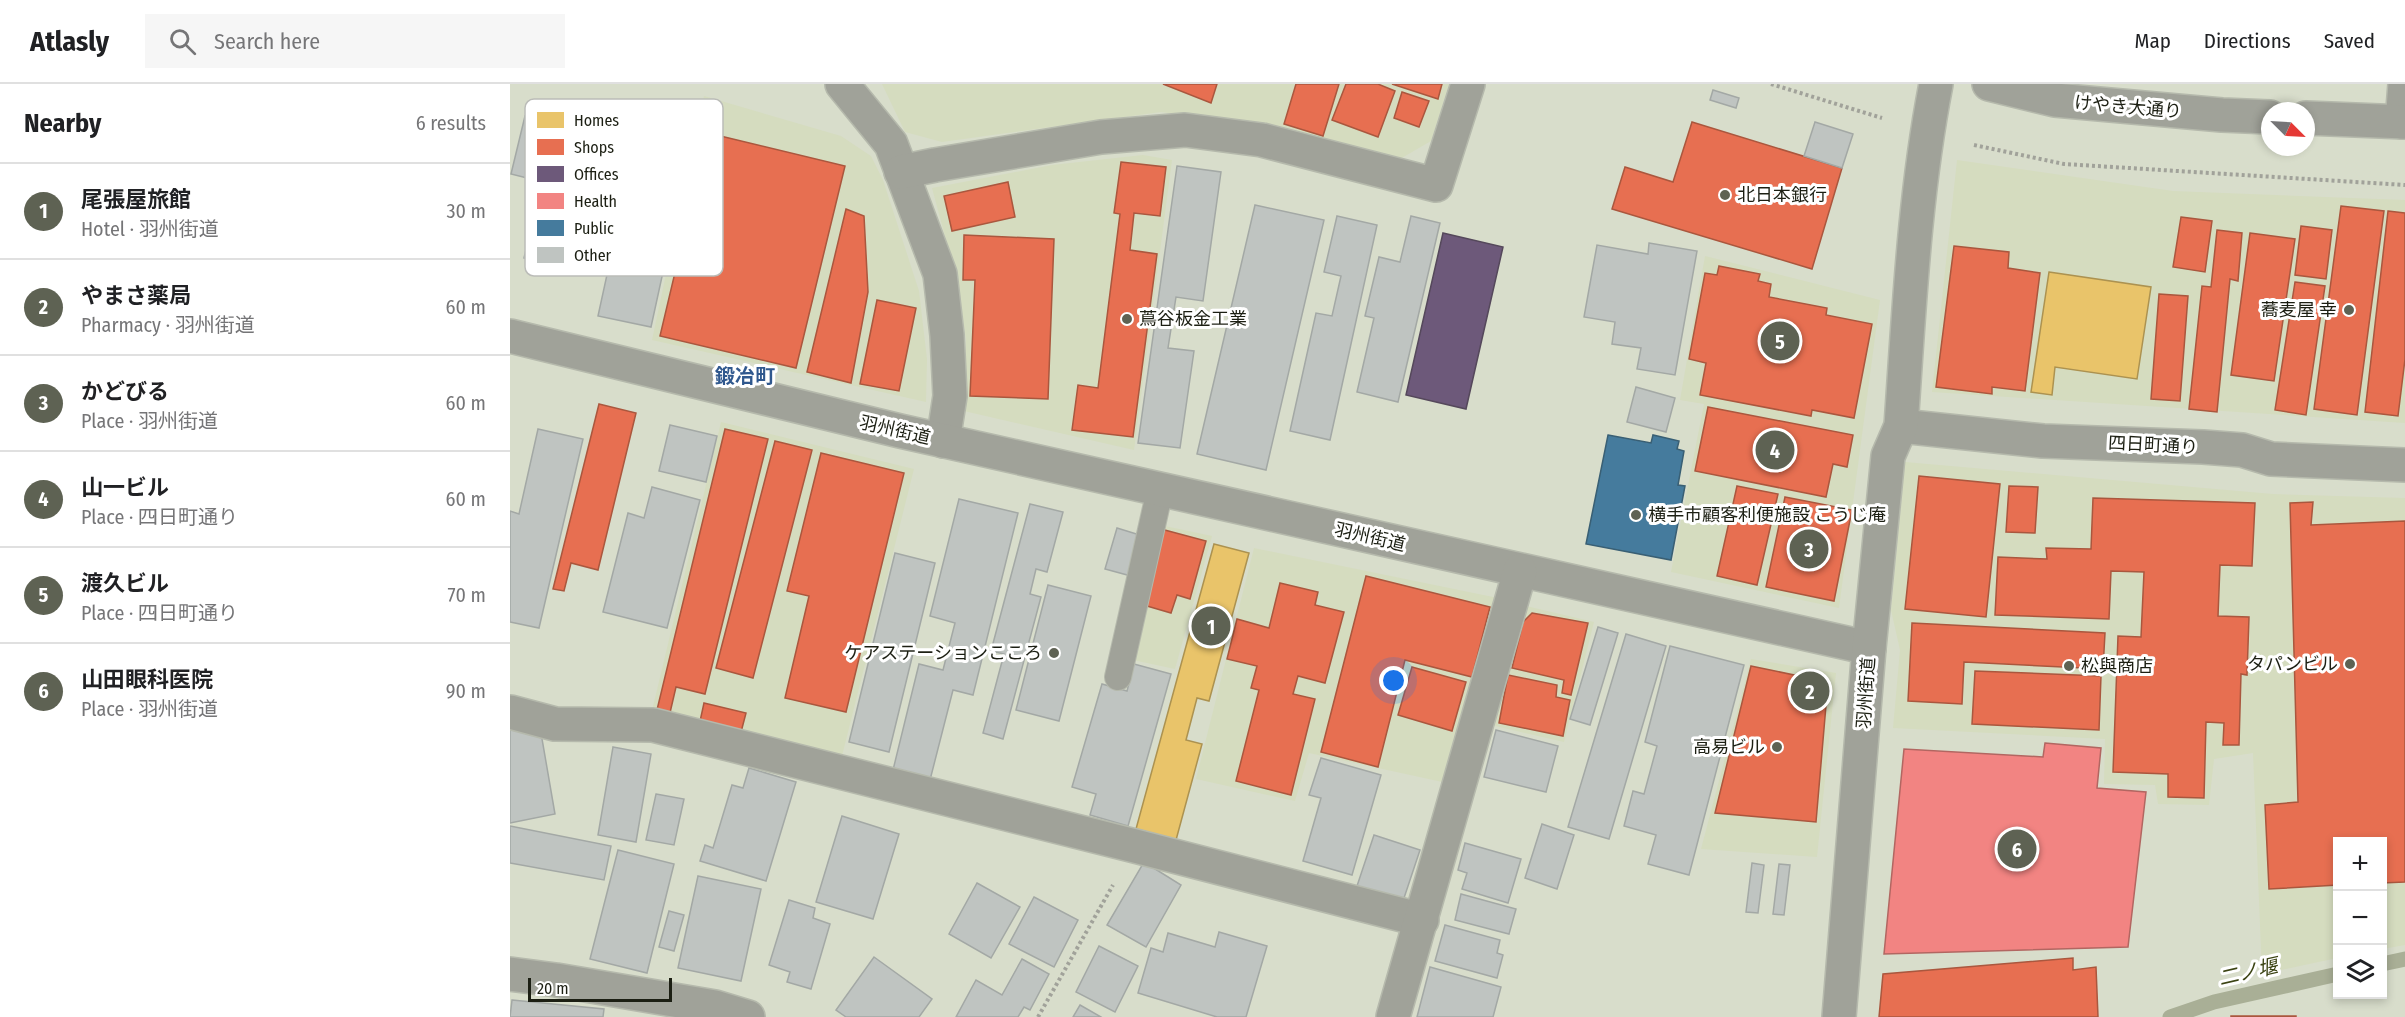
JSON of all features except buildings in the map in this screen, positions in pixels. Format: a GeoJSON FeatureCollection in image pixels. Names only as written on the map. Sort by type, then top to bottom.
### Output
{"type":"FeatureCollection","features":[{"type":"Feature","properties":{"kind":"street"},"geometry":{"type":"LineString","coordinates":[[842,84],[891,144],[940,274],[947,335],[950,396],[943,441]]}},
{"type":"Feature","properties":{"kind":"street"},"geometry":{"type":"LineString","coordinates":[[901,172],[1101,137],[1185,130],[1262,140],[1436,185],[1468,84]]}},
{"type":"Feature","properties":{"kind":"street"},"geometry":{"type":"LineString","coordinates":[[1869,648],[1888,456],[1901,426],[1916,223],[1926,135],[1936,84]]}},
{"type":"Feature","properties":{"kind":"street","name":"けやき大通り"},"geometry":{"type":"LineString","coordinates":[[1989,84],[2055,100],[2261,117]]}},
{"type":"Feature","properties":{"kind":"street"},"geometry":{"type":"LineString","coordinates":[[2315,118],[2403,122],[2405,84]]}},
{"type":"Feature","properties":{"kind":"street","name":"羽州街道"},"geometry":{"type":"LineString","coordinates":[[510,336],[943,441],[1520,571],[1825,636],[1869,648],[1839,1017]]}},
{"type":"Feature","properties":{"kind":"street","name":"四日町通り"},"geometry":{"type":"LineString","coordinates":[[1901,426],[2043,441],[2242,450],[2271,459],[2405,465]]}},
{"type":"Feature","properties":{"kind":"street"},"geometry":{"type":"LineString","coordinates":[[1393,1017],[1520,571]]}},
{"type":"Feature","properties":{"kind":"street"},"geometry":{"type":"LineString","coordinates":[[510,712],[555,724],[652,725],[1422,920]]}},
{"type":"Feature","properties":{"kind":"street"},"geometry":{"type":"LineString","coordinates":[[510,973],[715,1007],[748,1017]]}},
{"type":"Feature","properties":{"kind":"lane"},"geometry":{"type":"LineString","coordinates":[[1118,677],[1160,490]]}},
{"type":"Feature","properties":{"kind":"path"},"geometry":{"type":"LineString","coordinates":[[1771,84],[1882,118]]}},
{"type":"Feature","properties":{"kind":"path"},"geometry":{"type":"LineString","coordinates":[[1974,145],[2064,164],[2405,185]]}},
{"type":"Feature","properties":{"kind":"path"},"geometry":{"type":"LineString","coordinates":[[1038,1017],[1135,846]]}},
{"type":"Feature","properties":{"kind":"shaded area"},"geometry":{"type":"Polygon","coordinates":[[[882,84],[1449,84],[1431,141],[1400,159],[1244,123],[1161,112],[942,142],[905,132],[882,84]]]}},
{"type":"Feature","properties":{"kind":"shaded area"},"geometry":{"type":"Polygon","coordinates":[[[723,102],[841,136],[871,156],[883,180],[919,291],[927,359],[926,402],[652,340],[666,276],[723,276],[723,102]]]}},
{"type":"Feature","properties":{"kind":"shaded area"},"geometry":{"type":"Polygon","coordinates":[[[1143,155],[1172,160],[1134,450],[964,411],[966,339],[957,281],[932,188],[1052,165],[1143,155]]]}},
{"type":"Feature","properties":{"kind":"shaded area"},"geometry":{"type":"Polygon","coordinates":[[[1957,160],[2173,191],[2405,200],[2405,423],[1932,392],[1957,160]]]}},
{"type":"Feature","properties":{"kind":"shaded area"},"geometry":{"type":"Polygon","coordinates":[[[1705,256],[1880,300],[1839,608],[1671,572],[1704,404],[1680,400],[1705,256]]]}},
{"type":"Feature","properties":{"kind":"shaded area"},"geometry":{"type":"Polygon","coordinates":[[[721,422],[914,469],[841,760],[650,719],[721,422]]]}},
{"type":"Feature","properties":{"kind":"shaded area"},"geometry":{"type":"Polygon","coordinates":[[[1905,462],[2273,494],[2405,498],[2405,945],[2387,948],[2387,837],[2333,837],[2333,959],[2262,974],[2253,753],[2214,759],[2209,805],[2158,804],[2155,785],[2104,784],[2105,739],[1893,728],[1900,650],[1891,610],[1905,462]]]}},
{"type":"Feature","properties":{"kind":"shaded area"},"geometry":{"type":"Polygon","coordinates":[[[1146,522],[1212,536],[1175,669],[1114,656],[1146,522]]]}},
{"type":"Feature","properties":{"kind":"shaded area"},"geometry":{"type":"Polygon","coordinates":[[[1254,548],[1498,598],[1447,783],[1309,753],[1295,801],[1196,779],[1254,548]]]}},
{"type":"Feature","properties":{"kind":"shaded area"},"geometry":{"type":"Polygon","coordinates":[[[1522,605],[1594,622],[1564,742],[1491,725],[1522,605]]]}},
{"type":"Feature","properties":{"kind":"shaded area","name":"高易ビル"},"geometry":{"type":"Polygon","coordinates":[[[1751,659],[1836,673],[1817,857],[1701,849],[1751,659]]]}},
{"type":"Feature","properties":{"kind":"waterway","name":"二ノ堰"},"geometry":{"type":"LineString","coordinates":[[2387,963],[2405,959]]}},
{"type":"Feature","properties":{"kind":"waterway","name":"二ノ堰"},"geometry":{"type":"LineString","coordinates":[[2170,1017],[2214,1002],[2333,975]]}},
{"type":"Feature","properties":{"kind":"place","name":"北日本銀行"},"geometry":{"type":"Point","coordinates":[1725,195]}},
{"type":"Feature","properties":{"kind":"place","name":"蕎麦屋 幸"},"geometry":{"type":"Point","coordinates":[2349,310]}},
{"type":"Feature","properties":{"kind":"place","name":"蔦谷板金工業"},"geometry":{"type":"Point","coordinates":[1127,319]}},
{"type":"Feature","properties":{"kind":"place","name":"渡久ビル"},"geometry":{"type":"Point","coordinates":[1780,341]}},
{"type":"Feature","properties":{"kind":"place","name":"山一ビル"},"geometry":{"type":"Point","coordinates":[1775,450]}},
{"type":"Feature","properties":{"kind":"place","name":"横手市顧客利便施設 こうじ庵"},"geometry":{"type":"Point","coordinates":[1636,515]}},
{"type":"Feature","properties":{"kind":"place","name":"かどびる"},"geometry":{"type":"Point","coordinates":[1809,549]}},
{"type":"Feature","properties":{"kind":"place","name":"尾張屋旅館"},"geometry":{"type":"Point","coordinates":[1211,626]}},
{"type":"Feature","properties":{"kind":"place","name":"ケアステーションこころ"},"geometry":{"type":"Point","coordinates":[1054,653]}},
{"type":"Feature","properties":{"kind":"place","name":"タパンビル"},"geometry":{"type":"Point","coordinates":[2350,664]}},
{"type":"Feature","properties":{"kind":"place","name":"松與商店"},"geometry":{"type":"Point","coordinates":[2069,666]}},
{"type":"Feature","properties":{"kind":"place","name":"やまさ薬局"},"geometry":{"type":"Point","coordinates":[1810,691]}},
{"type":"Feature","properties":{"kind":"place","name":"高易ビル"},"geometry":{"type":"Point","coordinates":[1777,747]}},
{"type":"Feature","properties":{"kind":"place","name":"山田眼科医院"},"geometry":{"type":"Point","coordinates":[2017,849]}},
{"type":"Feature","properties":{"kind":"district","name":"鍛冶町"},"geometry":{"type":"Point","coordinates":[745,376]}}]}
